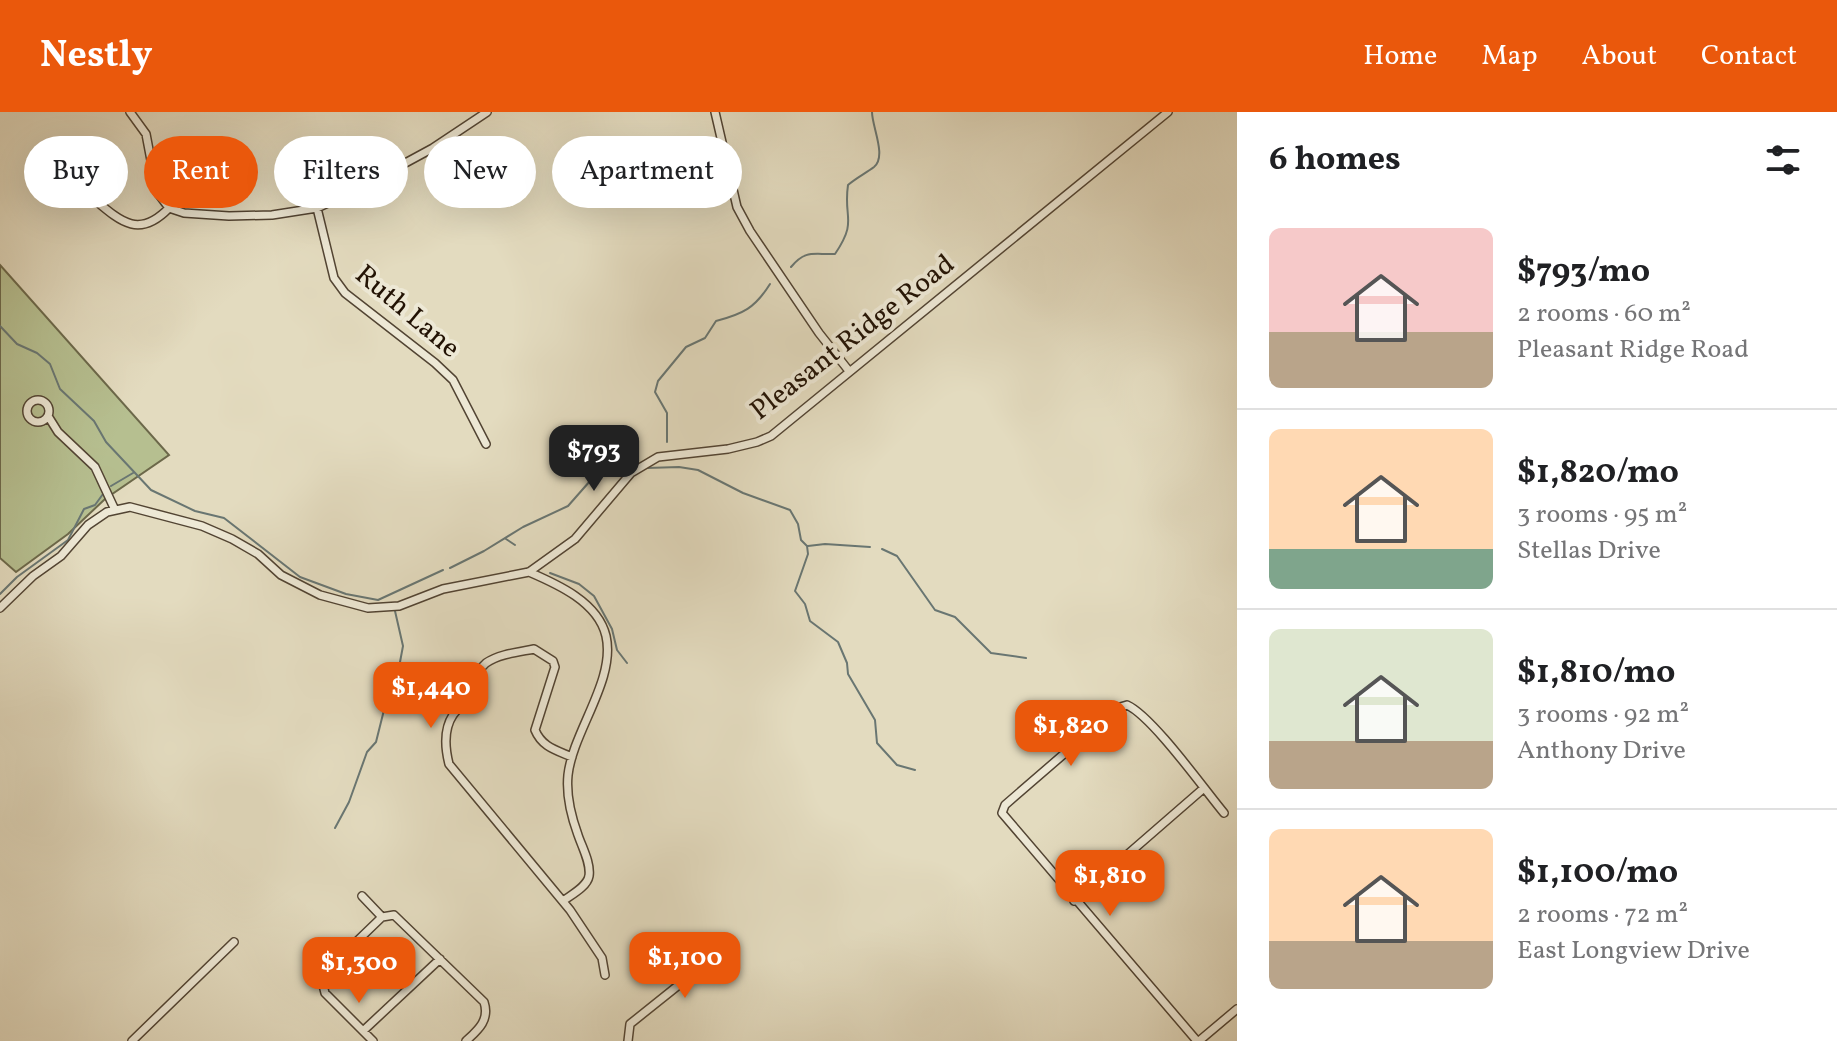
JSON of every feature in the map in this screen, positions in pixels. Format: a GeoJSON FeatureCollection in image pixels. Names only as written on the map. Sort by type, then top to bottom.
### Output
{"type":"FeatureCollection","features":[{"type":"Feature","properties":{"kind":"street"},"geometry":{"type":"LineString","coordinates":[[130,112],[146,136]]}},
{"type":"Feature","properties":{"kind":"street"},"geometry":{"type":"LineString","coordinates":[[408,162],[487,112]]}},
{"type":"Feature","properties":{"kind":"street"},"geometry":{"type":"LineString","coordinates":[[715,112],[737,207],[819,333],[849,371]]}},
{"type":"Feature","properties":{"kind":"street","name":"Pleasant Ridge Road"},"geometry":{"type":"LineString","coordinates":[[115,510],[130,507],[202,526],[258,554],[281,575],[301,586],[337,601],[368,608],[399,606],[443,589],[529,572],[575,539],[631,473],[647,462],[658,457],[728,449],[757,442],[786,424],[1168,112]]}},
{"type":"Feature","properties":{"kind":"street"},"geometry":{"type":"LineString","coordinates":[[105,208],[122,222],[137,226],[158,219],[169,208],[184,213],[229,216],[272,215],[317,208]]}},
{"type":"Feature","properties":{"kind":"street","name":"Ruth Lane"},"geometry":{"type":"LineString","coordinates":[[317,208],[334,278],[345,293],[453,380],[486,444]]}},
{"type":"Feature","properties":{"kind":"street"},"geometry":{"type":"LineString","coordinates":[[0,608],[33,576],[61,556],[88,525],[115,510],[95,467],[58,432],[48,416]]}},
{"type":"Feature","properties":{"kind":"street"},"geometry":{"type":"LineString","coordinates":[[529,572],[589,608],[606,634],[608,652],[604,674],[572,757],[568,788],[570,807],[586,856],[589,876],[563,901]]}},
{"type":"Feature","properties":{"kind":"street"},"geometry":{"type":"LineString","coordinates":[[572,757],[546,745],[535,730],[555,667],[553,661],[534,649],[493,659],[483,666],[472,682],[468,696],[452,717],[446,735],[445,749],[455,774],[563,901],[602,958],[605,975]]}},
{"type":"Feature","properties":{"kind":"street"},"geometry":{"type":"LineString","coordinates":[[1224,813],[1136,709],[1127,705],[1117,708],[1005,805],[1002,813],[1074,901],[1198,1041],[1237,1009]]}},
{"type":"Feature","properties":{"kind":"street"},"geometry":{"type":"LineString","coordinates":[[1074,901],[1204,788]]}},
{"type":"Feature","properties":{"kind":"street"},"geometry":{"type":"LineString","coordinates":[[362,896],[382,917]]}},
{"type":"Feature","properties":{"kind":"street"},"geometry":{"type":"LineString","coordinates":[[373,1041],[325,993],[323,985],[326,971],[382,917],[394,915],[479,996],[486,1007],[483,1024],[469,1040]]}},
{"type":"Feature","properties":{"kind":"street"},"geometry":{"type":"LineString","coordinates":[[132,1041],[234,942]]}},
{"type":"Feature","properties":{"kind":"street"},"geometry":{"type":"LineString","coordinates":[[628,1041],[630,1024],[715,956]]}},
{"type":"Feature","properties":{"kind":"street"},"geometry":{"type":"LineString","coordinates":[[363,1031],[440,959]]}},
{"type":"Feature","properties":{"kind":"green space"},"geometry":{"type":"Polygon","coordinates":[[[0,265],[169,455],[105,499],[68,534],[16,572],[0,558],[0,265]]]}},
{"type":"Feature","properties":{"kind":"waterway"},"geometry":{"type":"LineString","coordinates":[[791,267],[806,255],[835,254],[842,243],[848,226],[848,185],[878,162],[878,141],[872,112]]}},
{"type":"Feature","properties":{"kind":"waterway"},"geometry":{"type":"LineString","coordinates":[[667,442],[667,413],[655,392],[658,381],[686,347],[705,338],[716,321],[748,309],[770,284]]}},
{"type":"Feature","properties":{"kind":"waterway"},"geometry":{"type":"LineString","coordinates":[[0,326],[17,344],[37,353],[50,364],[60,389],[94,421],[106,442],[151,490],[195,511],[224,518],[300,577],[346,594],[378,600],[443,570]]}},
{"type":"Feature","properties":{"kind":"waterway"},"geometry":{"type":"LineString","coordinates":[[450,568],[568,506],[590,481],[621,466]]}},
{"type":"Feature","properties":{"kind":"waterway"},"geometry":{"type":"LineString","coordinates":[[647,468],[698,470],[743,493],[790,510],[808,554],[795,591],[805,604],[810,621],[838,642],[848,674],[875,720],[877,743],[897,765],[915,770]]}},
{"type":"Feature","properties":{"kind":"waterway"},"geometry":{"type":"LineString","coordinates":[[111,486],[133,473]]}},
{"type":"Feature","properties":{"kind":"waterway"},"geometry":{"type":"LineString","coordinates":[[0,594],[17,577],[68,540],[84,509],[95,505],[103,494]]}},
{"type":"Feature","properties":{"kind":"waterway"},"geometry":{"type":"LineString","coordinates":[[506,539],[515,545]]}},
{"type":"Feature","properties":{"kind":"waterway"},"geometry":{"type":"LineString","coordinates":[[808,546],[870,547]]}},
{"type":"Feature","properties":{"kind":"waterway"},"geometry":{"type":"LineString","coordinates":[[882,549],[897,556],[935,610],[955,617],[991,653],[1026,658]]}},
{"type":"Feature","properties":{"kind":"waterway"},"geometry":{"type":"LineString","coordinates":[[550,573],[579,584],[594,596],[612,629],[617,650],[627,663]]}},
{"type":"Feature","properties":{"kind":"waterway"},"geometry":{"type":"LineString","coordinates":[[335,828],[349,802],[367,752],[376,742],[385,706],[397,678],[403,646],[395,611]]}}]}
